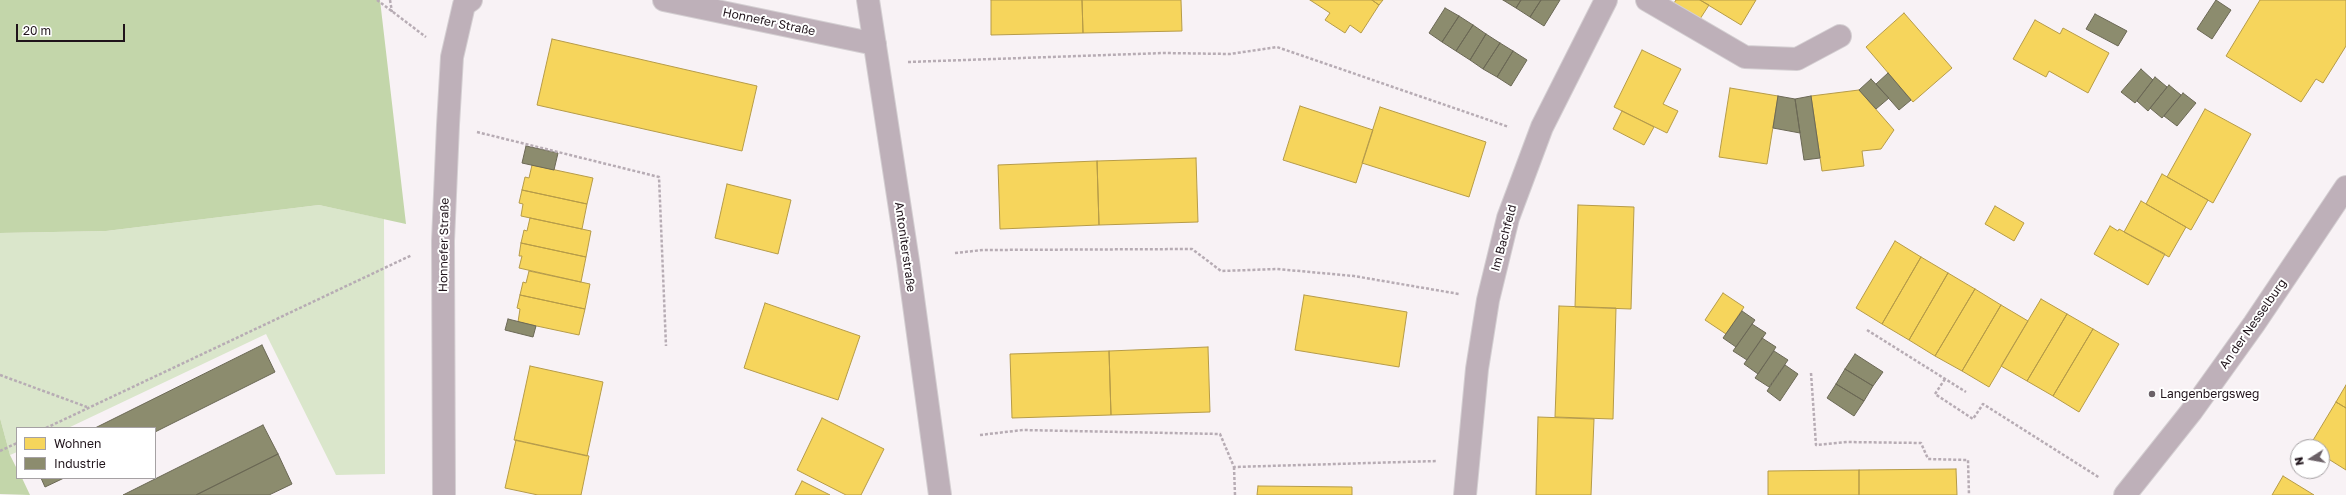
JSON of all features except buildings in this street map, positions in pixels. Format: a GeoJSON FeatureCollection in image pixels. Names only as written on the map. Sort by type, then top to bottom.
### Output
{"type":"FeatureCollection","features":[{"type":"Feature","properties":{"kind":"street","name":"Honnefer Straße"},"geometry":{"type":"LineString","coordinates":[[444,495],[443,241],[448,125],[452,57],[464,5],[471,0]]}},
{"type":"Feature","properties":{"kind":"street","name":"Honnefer Straße"},"geometry":{"type":"LineString","coordinates":[[664,0],[876,54]]}},
{"type":"Feature","properties":{"kind":"street","name":"Antoniterstraße"},"geometry":{"type":"LineString","coordinates":[[868,0],[908,261],[940,495]]}},
{"type":"Feature","properties":{"kind":"street","name":"Im Bachfeld"},"geometry":{"type":"LineString","coordinates":[[1465,495],[1467,459],[1477,370],[1488,300],[1508,218],[1542,127],[1606,0]]}},
{"type":"Feature","properties":{"kind":"street"},"geometry":{"type":"LineString","coordinates":[[1647,0],[1745,57],[1797,59],[1840,36]]}},
{"type":"Feature","properties":{"kind":"street","name":"An der Nesselburg"},"geometry":{"type":"LineString","coordinates":[[2126,495],[2191,412],[2254,324],[2346,187]]}},
{"type":"Feature","properties":{"kind":"path"},"geometry":{"type":"LineString","coordinates":[[377,0],[452,57]]}},
{"type":"Feature","properties":{"kind":"path"},"geometry":{"type":"LineString","coordinates":[[390,0],[393,13]]}},
{"type":"Feature","properties":{"kind":"path"},"geometry":{"type":"LineString","coordinates":[[876,54],[1230,54],[1278,47],[1504,128],[1542,127]]}},
{"type":"Feature","properties":{"kind":"path"},"geometry":{"type":"LineString","coordinates":[[448,125],[659,177],[666,346]]}},
{"type":"Feature","properties":{"kind":"path"},"geometry":{"type":"LineString","coordinates":[[48,427],[443,241]]}},
{"type":"Feature","properties":{"kind":"path"},"geometry":{"type":"LineString","coordinates":[[955,253],[983,250],[1192,249],[1221,271],[1277,269],[1354,276],[1488,300]]}},
{"type":"Feature","properties":{"kind":"path"},"geometry":{"type":"LineString","coordinates":[[1867,330],[1966,392]]}},
{"type":"Feature","properties":{"kind":"path"},"geometry":{"type":"LineString","coordinates":[[1810,374],[1816,445],[1847,442],[1921,443],[1928,459],[1968,460],[1969,495]]}},
{"type":"Feature","properties":{"kind":"path"},"geometry":{"type":"LineString","coordinates":[[0,375],[88,407]]}},
{"type":"Feature","properties":{"kind":"path"},"geometry":{"type":"LineString","coordinates":[[1944,379],[1935,394],[1973,419],[1983,404],[2126,495]]}},
{"type":"Feature","properties":{"kind":"path"},"geometry":{"type":"LineString","coordinates":[[980,435],[1023,430],[1220,434],[1234,467],[1234,495]]}},
{"type":"Feature","properties":{"kind":"path"},"geometry":{"type":"LineString","coordinates":[[0,451],[16,443]]}},
{"type":"Feature","properties":{"kind":"path"},"geometry":{"type":"LineString","coordinates":[[1234,467],[1467,459]]}},
{"type":"Feature","properties":{"kind":"green space"},"geometry":{"type":"Polygon","coordinates":[[[0,0],[380,0],[406,224],[319,205],[106,231],[0,233],[0,0]]]}},
{"type":"Feature","properties":{"kind":"green space"},"geometry":{"type":"Polygon","coordinates":[[[319,205],[384,219],[385,474],[336,475],[266,334],[70,427],[16,427],[16,452],[10,455],[0,418],[0,233],[106,231],[319,205]]]}},
{"type":"Feature","properties":{"kind":"green space"},"geometry":{"type":"Polygon","coordinates":[[[0,418],[10,455],[16,467],[16,479],[22,479],[30,495],[0,494],[0,418]]]}},
{"type":"Feature","properties":{"kind":"place","name":"Langenbergsweg"},"geometry":{"type":"Point","coordinates":[2152,394]}}]}
